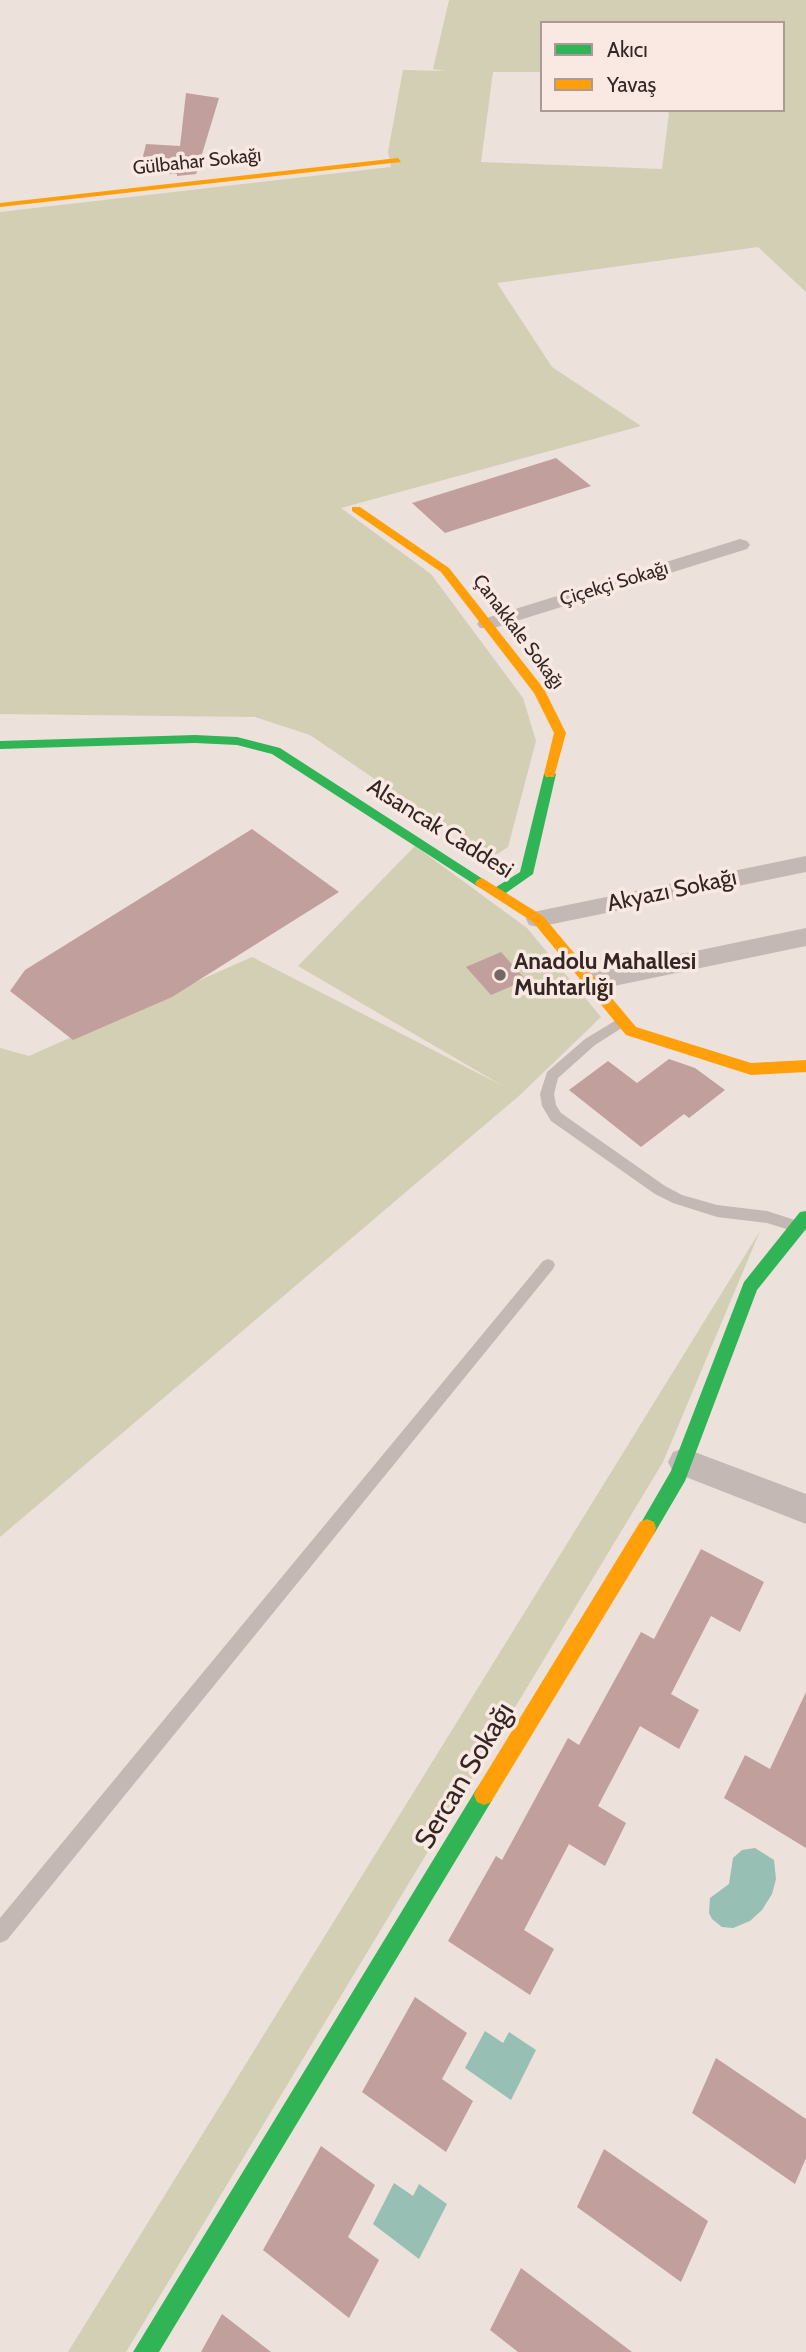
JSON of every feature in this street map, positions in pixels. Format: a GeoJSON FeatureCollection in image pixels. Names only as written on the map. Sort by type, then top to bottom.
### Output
{"type":"FeatureCollection","features":[{"type":"Feature","properties":{"kind":"street","name":"Gülbahar Sokağı"},"geometry":{"type":"LineString","coordinates":[[0,205],[398,160]]}},
{"type":"Feature","properties":{"kind":"street","name":"Çanakkale Sokağı"},"geometry":{"type":"LineString","coordinates":[[356,509],[445,570],[540,692],[560,733],[526,874],[498,892]]}},
{"type":"Feature","properties":{"kind":"street","name":"Çiçekçi Sokağı"},"geometry":{"type":"LineString","coordinates":[[487,624],[740,545]]}},
{"type":"Feature","properties":{"kind":"street","name":"Alsancak Caddesi"},"geometry":{"type":"LineString","coordinates":[[0,745],[195,739],[237,741],[276,751],[538,919],[631,1031],[751,1069],[806,1066]]}},
{"type":"Feature","properties":{"kind":"street","name":"Akyazı Sokağı"},"geometry":{"type":"LineString","coordinates":[[538,919],[806,864]]}},
{"type":"Feature","properties":{"kind":"street"},"geometry":{"type":"LineString","coordinates":[[590,982],[806,937]]}},
{"type":"Feature","properties":{"kind":"street","name":"Sercan Sokağı"},"geometry":{"type":"LineString","coordinates":[[145,2352],[679,1475],[750,1287],[801,1221]]}},
{"type":"Feature","properties":{"kind":"street"},"geometry":{"type":"LineString","coordinates":[[684,1462],[806,1509]]}},
{"type":"Feature","properties":{"kind":"lane"},"geometry":{"type":"LineString","coordinates":[[623,1021],[590,1042],[552,1076],[547,1094],[549,1106],[556,1117],[577,1134],[678,1199],[718,1211],[801,1221]]}},
{"type":"Feature","properties":{"kind":"lane"},"geometry":{"type":"LineString","coordinates":[[0,1933],[548,1265]]}},
{"type":"Feature","properties":{"kind":"shaded area"},"geometry":{"type":"Polygon","coordinates":[[[449,0],[806,0],[806,292],[758,247],[497,283],[552,367],[641,426],[341,508],[431,574],[523,698],[536,741],[508,847],[491,858],[310,735],[255,717],[0,714],[0,212],[391,167],[388,152],[403,70],[445,71],[433,69],[449,0]]]}},
{"type":"Feature","properties":{"kind":"shaded area"},"geometry":{"type":"Polygon","coordinates":[[[415,846],[527,928],[601,1017],[520,1095],[0,1537],[0,1048],[29,1056],[252,957],[503,1086],[298,966],[415,846]]]}},
{"type":"Feature","properties":{"kind":"shaded area"},"geometry":{"type":"Polygon","coordinates":[[[760,1231],[663,1462],[126,2352],[68,2352],[760,1231]]]}},
{"type":"Feature","properties":{"kind":"water"},"geometry":{"type":"Polygon","coordinates":[[[755,1848],[774,1860],[776,1879],[772,1894],[762,1910],[750,1921],[733,1928],[722,1927],[709,1913],[710,1898],[729,1884],[733,1858],[742,1850],[755,1848]]]}},
{"type":"Feature","properties":{"kind":"water"},"geometry":{"type":"Polygon","coordinates":[[[485,2031],[503,2043],[509,2032],[536,2050],[511,2100],[465,2068],[485,2031]]]}},
{"type":"Feature","properties":{"kind":"water"},"geometry":{"type":"Polygon","coordinates":[[[394,2183],[413,2196],[419,2184],[447,2204],[419,2259],[373,2224],[394,2183]]]}},
{"type":"Feature","properties":{"kind":"building"},"geometry":{"type":"Polygon","coordinates":[[[186,93],[219,98],[196,174],[177,176],[139,173],[146,144],[180,146],[186,93]]]}},
{"type":"Feature","properties":{"kind":"building"},"geometry":{"type":"Polygon","coordinates":[[[556,458],[591,486],[445,533],[412,503],[556,458]]]}},
{"type":"Feature","properties":{"kind":"building"},"geometry":{"type":"Polygon","coordinates":[[[252,829],[339,892],[172,997],[73,1040],[10,991],[25,970],[252,829]]]}},
{"type":"Feature","properties":{"kind":"building"},"geometry":{"type":"Polygon","coordinates":[[[501,952],[526,980],[491,995],[466,967],[501,952]]]}},
{"type":"Feature","properties":{"kind":"building"},"geometry":{"type":"Polygon","coordinates":[[[669,1059],[695,1068],[725,1090],[689,1118],[684,1114],[641,1147],[569,1090],[608,1061],[637,1083],[669,1059]]]}},
{"type":"Feature","properties":{"kind":"building"},"geometry":{"type":"Polygon","coordinates":[[[701,1549],[764,1582],[740,1632],[711,1616],[671,1694],[699,1710],[679,1749],[640,1726],[598,1806],[626,1823],[605,1866],[569,1844],[524,1930],[554,1949],[530,1995],[448,1941],[496,1856],[502,1860],[568,1738],[579,1745],[641,1632],[654,1639],[701,1549]]]}},
{"type":"Feature","properties":{"kind":"building"},"geometry":{"type":"Polygon","coordinates":[[[806,1692],[806,1848],[724,1798],[745,1755],[770,1769],[806,1692]]]}},
{"type":"Feature","properties":{"kind":"building"},"geometry":{"type":"Polygon","coordinates":[[[415,1997],[467,2033],[442,2079],[473,2101],[446,2152],[362,2092],[415,1997]]]}},
{"type":"Feature","properties":{"kind":"building"},"geometry":{"type":"Polygon","coordinates":[[[716,2058],[806,2119],[806,2158],[795,2184],[692,2113],[716,2058]]]}},
{"type":"Feature","properties":{"kind":"building"},"geometry":{"type":"Polygon","coordinates":[[[321,2146],[375,2185],[348,2237],[379,2260],[349,2318],[263,2250],[321,2146]]]}},
{"type":"Feature","properties":{"kind":"building"},"geometry":{"type":"Polygon","coordinates":[[[604,2149],[708,2221],[681,2282],[577,2207],[604,2149]]]}},
{"type":"Feature","properties":{"kind":"building"},"geometry":{"type":"Polygon","coordinates":[[[521,2268],[632,2352],[518,2352],[490,2330],[521,2268]]]}},
{"type":"Feature","properties":{"kind":"building"},"geometry":{"type":"Polygon","coordinates":[[[222,2314],[271,2352],[201,2352],[222,2314]]]}},
{"type":"Feature","properties":{"kind":"traffic: fast"},"geometry":{"type":"LineString","coordinates":[[0,745],[195,739],[237,741],[276,751],[482,883]]}},
{"type":"Feature","properties":{"kind":"traffic: fast"},"geometry":{"type":"LineString","coordinates":[[498,892],[526,874],[550,774]]}},
{"type":"Feature","properties":{"kind":"traffic: fast"},"geometry":{"type":"LineString","coordinates":[[647,1528],[679,1475],[750,1287],[806,1217]]}},
{"type":"Feature","properties":{"kind":"traffic: fast"},"geometry":{"type":"LineString","coordinates":[[145,2352],[484,1795]]}},
{"type":"Feature","properties":{"kind":"traffic: slow"},"geometry":{"type":"LineString","coordinates":[[0,205],[398,160]]}},
{"type":"Feature","properties":{"kind":"traffic: slow"},"geometry":{"type":"LineString","coordinates":[[356,509],[445,570],[540,692],[560,733],[550,774]]}},
{"type":"Feature","properties":{"kind":"traffic: slow"},"geometry":{"type":"LineString","coordinates":[[482,883],[538,919],[631,1031],[751,1069],[806,1066]]}},
{"type":"Feature","properties":{"kind":"traffic: slow"},"geometry":{"type":"LineString","coordinates":[[484,1795],[647,1528]]}},
{"type":"Feature","properties":{"kind":"place","name":"Anadolu Mahallesi Muhtarlığı"},"geometry":{"type":"Point","coordinates":[500,975]}}]}
